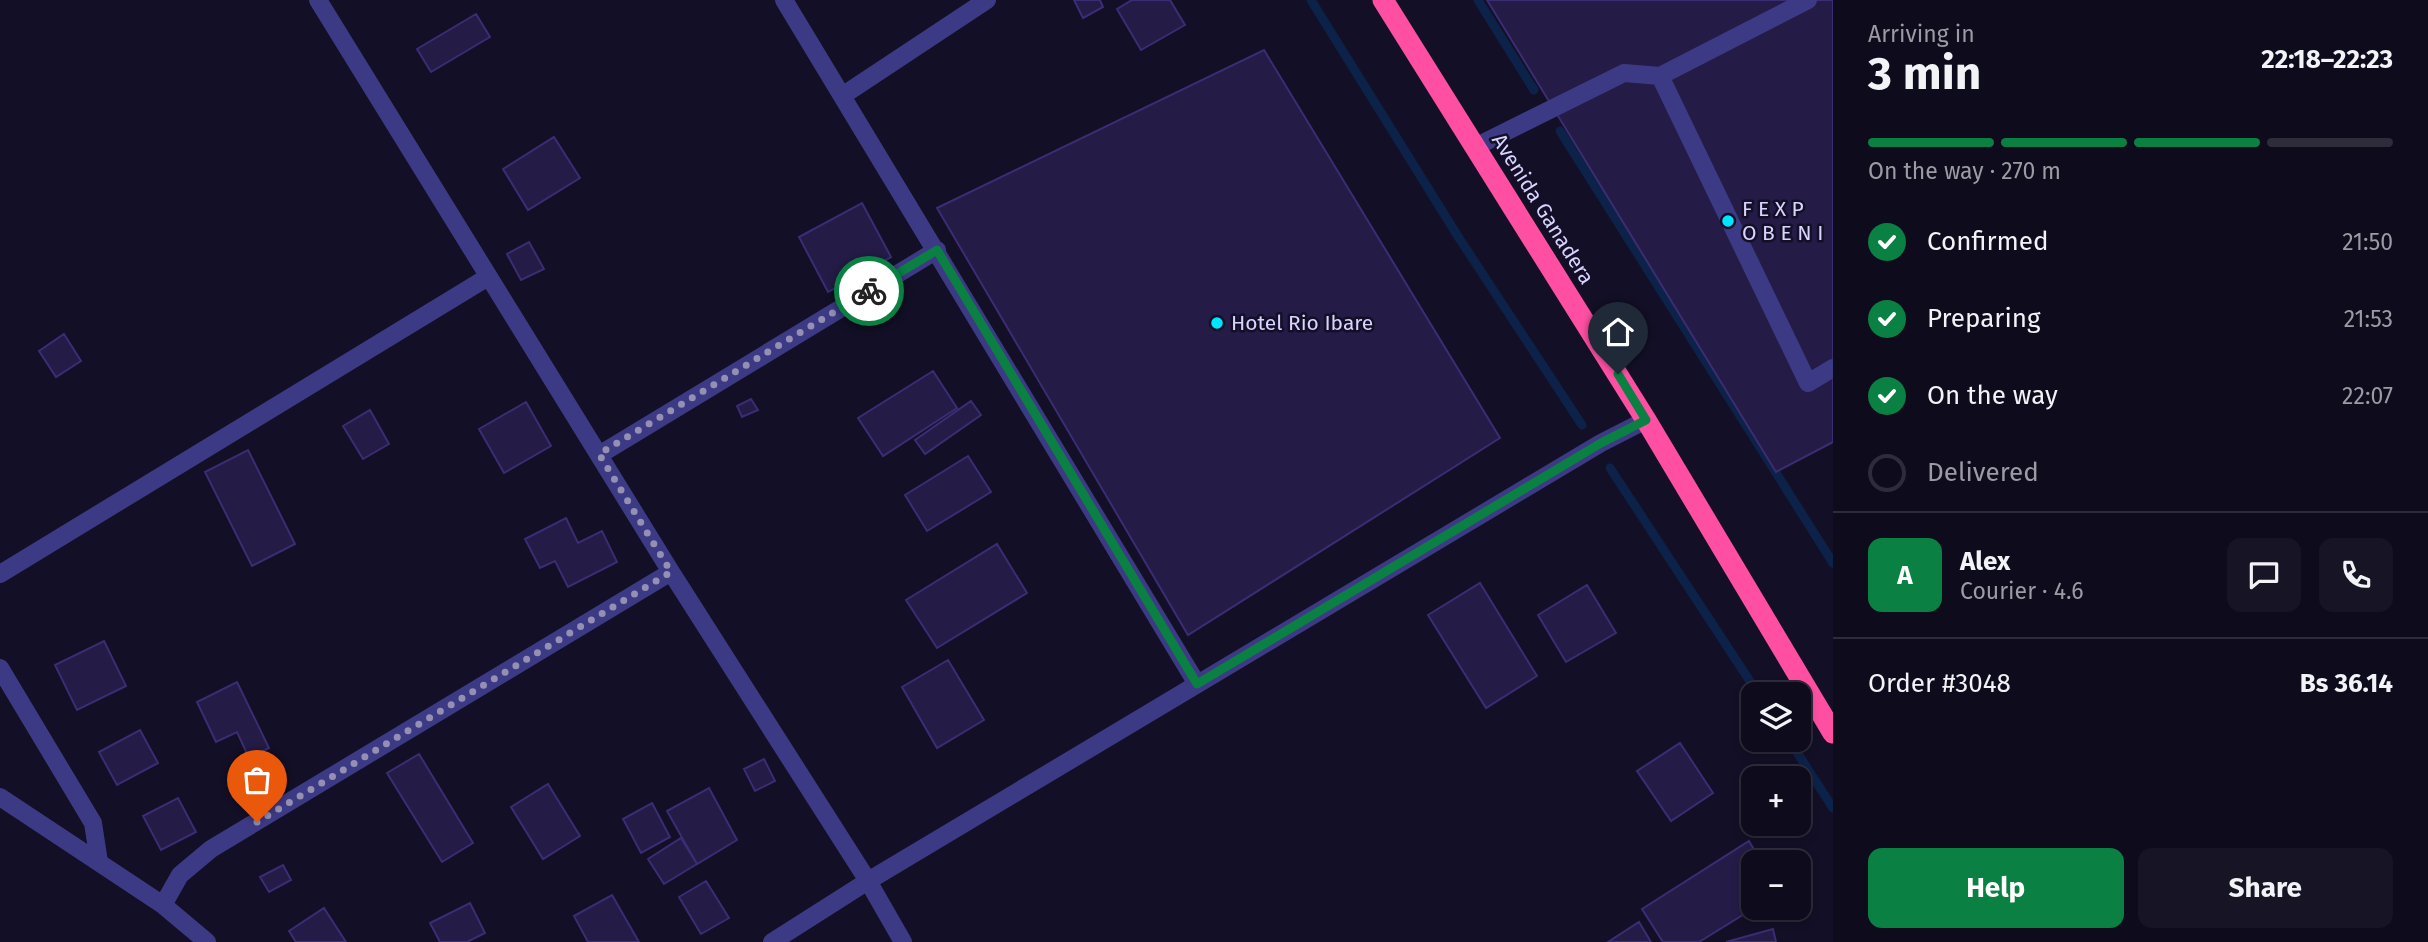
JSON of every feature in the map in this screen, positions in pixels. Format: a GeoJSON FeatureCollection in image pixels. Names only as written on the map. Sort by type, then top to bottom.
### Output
{"type":"FeatureCollection","features":[{"type":"Feature","properties":{"kind":"highway","name":"Avenida Ganadera"},"geometry":{"type":"LineString","coordinates":[[1383,0],[1646,420],[1833,733]]}},
{"type":"Feature","properties":{"kind":"street"},"geometry":{"type":"LineString","coordinates":[[317,0],[671,572],[868,881],[903,942]]}},
{"type":"Feature","properties":{"kind":"street"},"geometry":{"type":"LineString","coordinates":[[783,0],[937,250],[1197,684]]}},
{"type":"Feature","properties":{"kind":"street"},"geometry":{"type":"LineString","coordinates":[[842,96],[987,0]]}},
{"type":"Feature","properties":{"kind":"street"},"geometry":{"type":"LineString","coordinates":[[1475,147],[1624,73],[1660,76],[1808,0]]}},
{"type":"Feature","properties":{"kind":"street"},"geometry":{"type":"LineString","coordinates":[[1660,76],[1808,383],[1833,368]]}},
{"type":"Feature","properties":{"kind":"street"},"geometry":{"type":"LineString","coordinates":[[599,454],[937,250]]}},
{"type":"Feature","properties":{"kind":"street"},"geometry":{"type":"LineString","coordinates":[[0,574],[488,277]]}},
{"type":"Feature","properties":{"kind":"street"},"geometry":{"type":"LineString","coordinates":[[772,942],[868,881],[1197,684],[1601,443],[1646,420]]}},
{"type":"Feature","properties":{"kind":"street"},"geometry":{"type":"LineString","coordinates":[[163,905],[180,875],[211,849],[671,572]]}},
{"type":"Feature","properties":{"kind":"street"},"geometry":{"type":"LineString","coordinates":[[0,667],[93,824],[99,862]]}},
{"type":"Feature","properties":{"kind":"street"},"geometry":{"type":"LineString","coordinates":[[0,797],[163,905],[207,942]]}},
{"type":"Feature","properties":{"kind":"building"},"geometry":{"type":"Polygon","coordinates":[[[1074,0],[1100,0],[1103,7],[1083,18],[1074,0]]]}},
{"type":"Feature","properties":{"kind":"building"},"geometry":{"type":"Polygon","coordinates":[[[1132,0],[1170,0],[1185,25],[1141,50],[1117,9],[1132,0]]]}},
{"type":"Feature","properties":{"kind":"building","name":"F E X P O B E N I"},"geometry":{"type":"Polygon","coordinates":[[[1487,0],[1833,0],[1833,442],[1776,472],[1487,0]]]}},
{"type":"Feature","properties":{"kind":"building"},"geometry":{"type":"Polygon","coordinates":[[[476,14],[490,37],[431,72],[417,49],[476,14]]]}},
{"type":"Feature","properties":{"kind":"building","name":"Hotel Rio Ibare"},"geometry":{"type":"Polygon","coordinates":[[[1264,50],[1500,438],[1188,635],[937,208],[1264,50]]]}},
{"type":"Feature","properties":{"kind":"building"},"geometry":{"type":"Polygon","coordinates":[[[554,137],[580,178],[528,210],[503,169],[554,137]]]}},
{"type":"Feature","properties":{"kind":"building"},"geometry":{"type":"Polygon","coordinates":[[[862,203],[891,257],[828,292],[799,237],[862,203]]]}},
{"type":"Feature","properties":{"kind":"building"},"geometry":{"type":"Polygon","coordinates":[[[529,242],[544,269],[521,280],[507,254],[529,242]]]}},
{"type":"Feature","properties":{"kind":"building"},"geometry":{"type":"Polygon","coordinates":[[[64,334],[81,361],[56,377],[39,351],[64,334]]]}},
{"type":"Feature","properties":{"kind":"building"},"geometry":{"type":"Polygon","coordinates":[[[933,371],[957,408],[883,456],[858,418],[933,371]]]}},
{"type":"Feature","properties":{"kind":"building"},"geometry":{"type":"Polygon","coordinates":[[[751,399],[758,410],[742,417],[737,406],[751,399]]]}},
{"type":"Feature","properties":{"kind":"building"},"geometry":{"type":"Polygon","coordinates":[[[971,401],[981,415],[925,454],[915,440],[971,401]]]}},
{"type":"Feature","properties":{"kind":"building"},"geometry":{"type":"Polygon","coordinates":[[[526,402],[551,446],[504,473],[479,429],[526,402]]]}},
{"type":"Feature","properties":{"kind":"building"},"geometry":{"type":"Polygon","coordinates":[[[370,410],[389,444],[363,459],[343,426],[370,410]]]}},
{"type":"Feature","properties":{"kind":"building"},"geometry":{"type":"Polygon","coordinates":[[[248,450],[295,544],[252,566],[205,472],[248,450]]]}},
{"type":"Feature","properties":{"kind":"building"},"geometry":{"type":"Polygon","coordinates":[[[968,456],[991,492],[927,531],[905,495],[968,456]]]}},
{"type":"Feature","properties":{"kind":"building"},"geometry":{"type":"Polygon","coordinates":[[[566,518],[578,543],[602,531],[617,562],[568,587],[555,561],[540,568],[525,539],[566,518]]]}},
{"type":"Feature","properties":{"kind":"building"},"geometry":{"type":"Polygon","coordinates":[[[997,544],[1027,593],[937,648],[906,600],[997,544]]]}},
{"type":"Feature","properties":{"kind":"building"},"geometry":{"type":"Polygon","coordinates":[[[1480,583],[1537,676],[1486,708],[1428,615],[1480,583]]]}},
{"type":"Feature","properties":{"kind":"building"},"geometry":{"type":"Polygon","coordinates":[[[1587,585],[1616,633],[1566,662],[1538,615],[1587,585]]]}},
{"type":"Feature","properties":{"kind":"building"},"geometry":{"type":"Polygon","coordinates":[[[104,641],[126,686],[77,710],[55,665],[104,641]]]}},
{"type":"Feature","properties":{"kind":"building"},"geometry":{"type":"Polygon","coordinates":[[[948,660],[984,720],[937,748],[902,687],[948,660]]]}},
{"type":"Feature","properties":{"kind":"building"},"geometry":{"type":"Polygon","coordinates":[[[237,682],[269,748],[249,758],[237,732],[216,742],[197,702],[237,682]]]}},
{"type":"Feature","properties":{"kind":"building"},"geometry":{"type":"Polygon","coordinates":[[[140,730],[158,763],[117,785],[99,752],[140,730]]]}},
{"type":"Feature","properties":{"kind":"building"},"geometry":{"type":"Polygon","coordinates":[[[1680,743],[1713,793],[1671,821],[1637,771],[1680,743]]]}},
{"type":"Feature","properties":{"kind":"building"},"geometry":{"type":"Polygon","coordinates":[[[419,754],[473,843],[442,862],[387,773],[419,754]]]}},
{"type":"Feature","properties":{"kind":"building"},"geometry":{"type":"Polygon","coordinates":[[[764,759],[775,781],[755,791],[744,769],[764,759]]]}},
{"type":"Feature","properties":{"kind":"building"},"geometry":{"type":"Polygon","coordinates":[[[548,784],[580,836],[543,859],[511,807],[548,784]]]}},
{"type":"Feature","properties":{"kind":"building"},"geometry":{"type":"Polygon","coordinates":[[[709,788],[737,840],[697,864],[667,811],[709,788]]]}},
{"type":"Feature","properties":{"kind":"building"},"geometry":{"type":"Polygon","coordinates":[[[178,798],[196,832],[161,850],[143,816],[178,798]]]}},
{"type":"Feature","properties":{"kind":"building"},"geometry":{"type":"Polygon","coordinates":[[[652,803],[670,837],[641,853],[623,819],[652,803]]]}},
{"type":"Feature","properties":{"kind":"building"},"geometry":{"type":"Polygon","coordinates":[[[681,838],[697,864],[664,884],[648,859],[681,838]]]}},
{"type":"Feature","properties":{"kind":"building"},"geometry":{"type":"Polygon","coordinates":[[[1749,841],[1754,850],[1741,850],[1741,916],[1699,942],[1663,942],[1642,909],[1749,841]]]}},
{"type":"Feature","properties":{"kind":"building"},"geometry":{"type":"Polygon","coordinates":[[[283,865],[291,880],[269,892],[260,877],[283,865]]]}},
{"type":"Feature","properties":{"kind":"building"},"geometry":{"type":"Polygon","coordinates":[[[706,881],[729,918],[701,934],[679,897],[706,881]]]}},
{"type":"Feature","properties":{"kind":"building"},"geometry":{"type":"Polygon","coordinates":[[[612,895],[639,942],[588,942],[574,916],[612,895]]]}},
{"type":"Feature","properties":{"kind":"building"},"geometry":{"type":"Polygon","coordinates":[[[470,903],[485,933],[467,942],[440,942],[430,923],[470,903]]]}},
{"type":"Feature","properties":{"kind":"building"},"geometry":{"type":"Polygon","coordinates":[[[324,908],[346,942],[296,942],[289,931],[324,908]]]}},
{"type":"Feature","properties":{"kind":"building"},"geometry":{"type":"Polygon","coordinates":[[[1639,922],[1651,942],[1608,942],[1639,922]]]}},
{"type":"Feature","properties":{"kind":"building"},"geometry":{"type":"Polygon","coordinates":[[[1773,929],[1776,942],[1726,942],[1773,929]]]}},
{"type":"Feature","properties":{"kind":"waterway"},"geometry":{"type":"LineString","coordinates":[[1311,0],[1459,238],[1582,425]]}},
{"type":"Feature","properties":{"kind":"waterway"},"geometry":{"type":"LineString","coordinates":[[1478,0],[1534,90]]}},
{"type":"Feature","properties":{"kind":"waterway"},"geometry":{"type":"LineString","coordinates":[[1560,131],[1833,563]]}},
{"type":"Feature","properties":{"kind":"waterway"},"geometry":{"type":"LineString","coordinates":[[1610,468],[1750,682]]}},
{"type":"Feature","properties":{"kind":"waterway"},"geometry":{"type":"LineString","coordinates":[[1797,752],[1833,808]]}},
{"type":"Feature","properties":{"kind":"way so far"},"geometry":{"type":"LineString","coordinates":[[257,822],[671,572],[599,454],[869,291]]}},
{"type":"Feature","properties":{"kind":"place","name":"F E X P O B E N I"},"geometry":{"type":"Point","coordinates":[1728,221]}},
{"type":"Feature","properties":{"kind":"place","name":"Hotel Rio Ibare"},"geometry":{"type":"Point","coordinates":[1217,323]}},
{"type":"Feature","properties":{"kind":"route"},"geometry":{"type":"LineString","coordinates":[[869,291],[937,250],[1197,684],[1601,443],[1646,420],[1618,374]]}}]}
